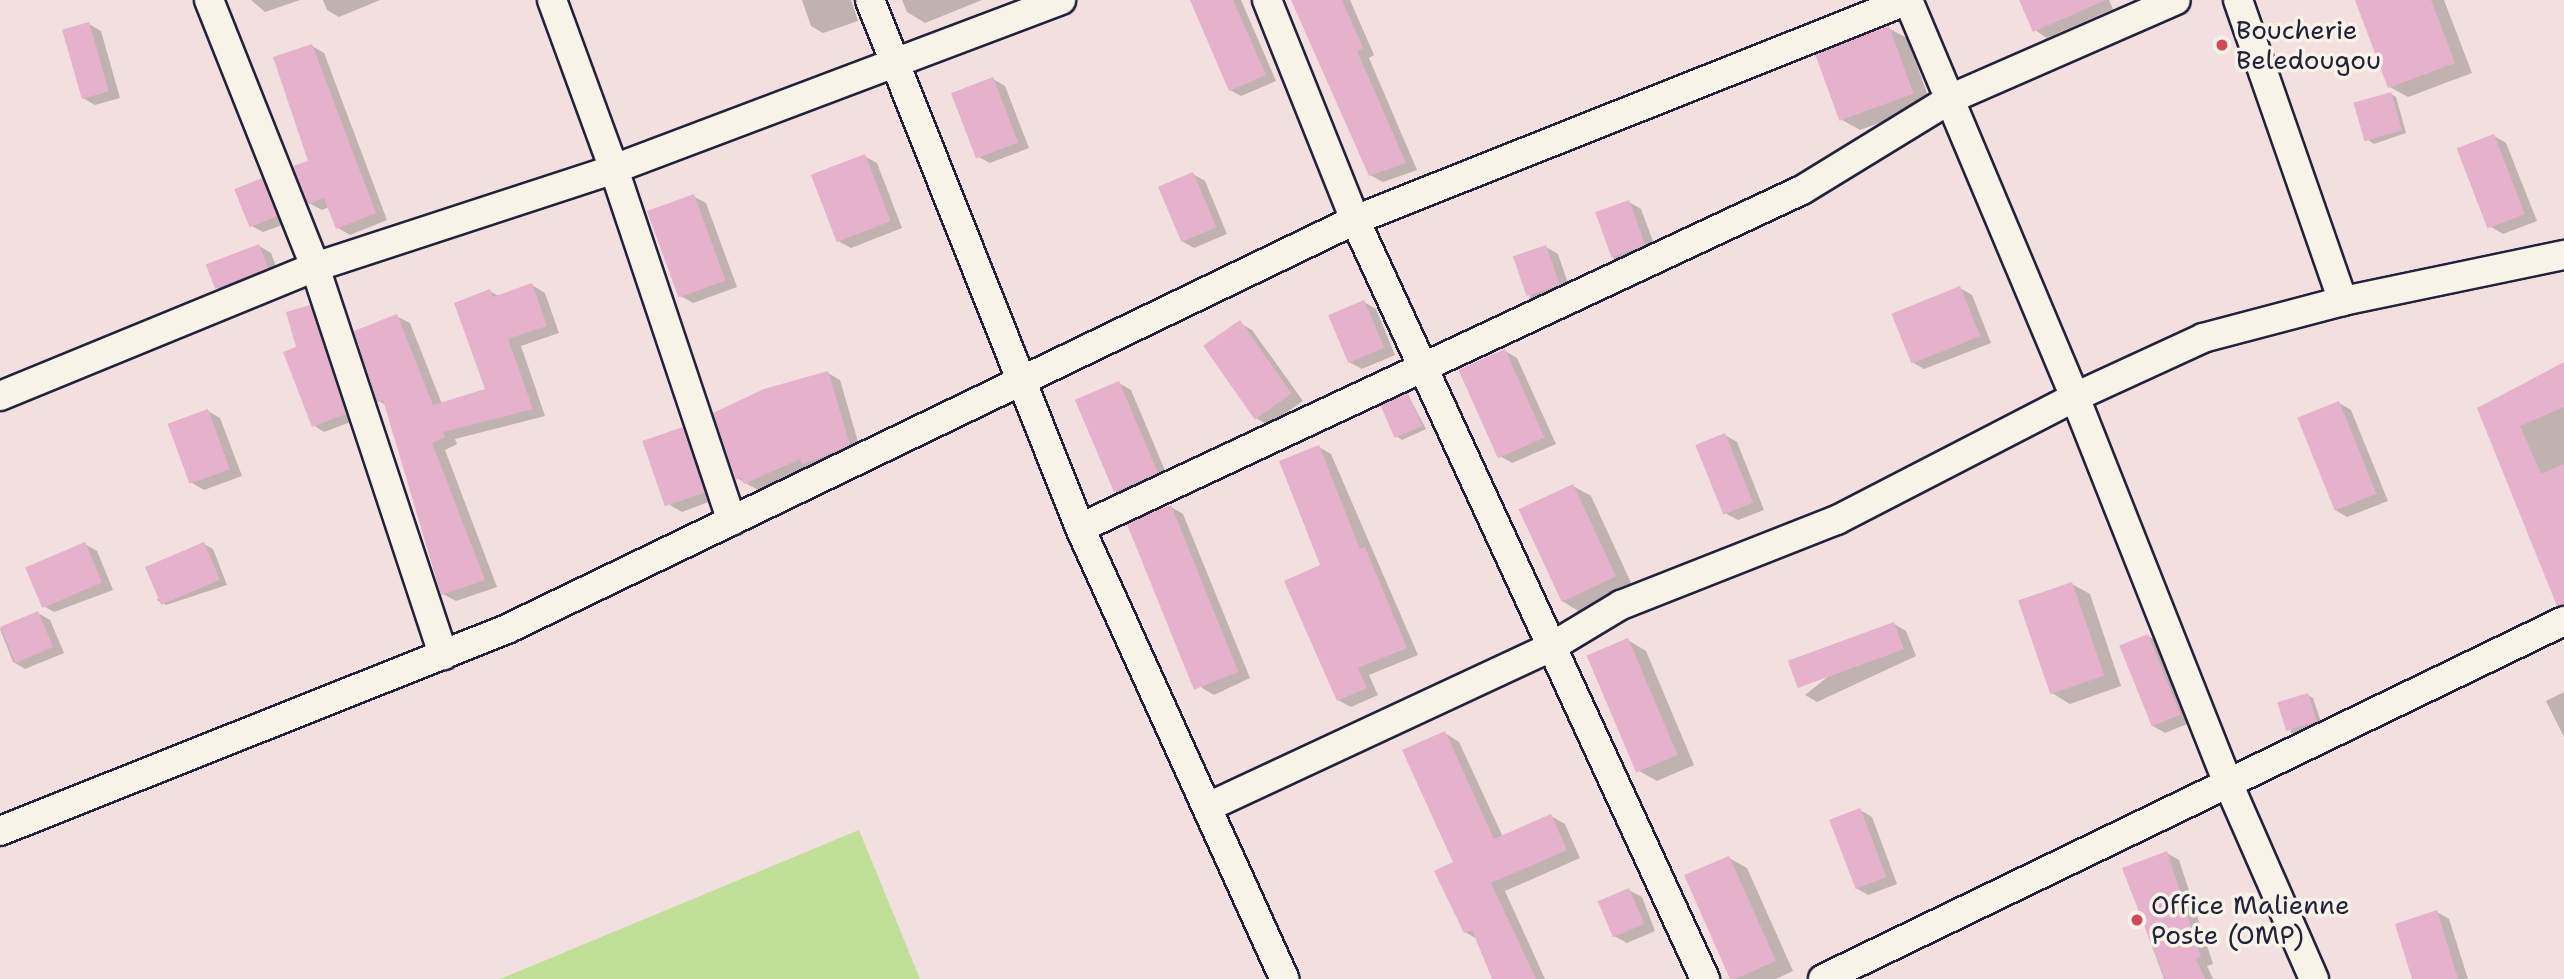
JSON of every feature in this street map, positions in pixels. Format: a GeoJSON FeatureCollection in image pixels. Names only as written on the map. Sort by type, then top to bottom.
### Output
{"type":"FeatureCollection","features":[{"type":"Feature","properties":{"kind":"street"},"geometry":{"type":"LineString","coordinates":[[209,0],[315,267],[443,655]]}},
{"type":"Feature","properties":{"kind":"street"},"geometry":{"type":"LineString","coordinates":[[552,0],[614,169],[732,521]]}},
{"type":"Feature","properties":{"kind":"street"},"geometry":{"type":"LineString","coordinates":[[870,0],[1080,528],[1285,979]]}},
{"type":"Feature","properties":{"kind":"street"},"geometry":{"type":"LineString","coordinates":[[0,396],[315,267],[614,169],[894,66],[1061,0]]}},
{"type":"Feature","properties":{"kind":"street"},"geometry":{"type":"LineString","coordinates":[[1267,0],[1355,220],[1705,979]]}},
{"type":"Feature","properties":{"kind":"street"},"geometry":{"type":"LineString","coordinates":[[0,831],[443,655],[732,521],[1355,220],[1908,0],[1952,98],[2075,397],[2228,783],[2314,979]]}},
{"type":"Feature","properties":{"kind":"street"},"geometry":{"type":"LineString","coordinates":[[1080,528],[1802,190],[1952,98],[2176,0]]}},
{"type":"Feature","properties":{"kind":"street"},"geometry":{"type":"LineString","coordinates":[[2238,0],[2343,301]]}},
{"type":"Feature","properties":{"kind":"street"},"geometry":{"type":"LineString","coordinates":[[1208,807],[1551,647],[1622,605],[1837,520],[2075,397],[2203,338],[2343,301],[2564,255]]}},
{"type":"Feature","properties":{"kind":"street"},"geometry":{"type":"LineString","coordinates":[[1823,979],[2564,621]]}},
{"type":"Feature","properties":{"kind":"green space"},"geometry":{"type":"Polygon","coordinates":[[[859,830],[920,979],[500,979],[859,830]]]}},
{"type":"Feature","properties":{"kind":"building"},"geometry":{"type":"Polygon","coordinates":[[[1190,0],[1233,0],[1266,75],[1229,91],[1190,0]]]}},
{"type":"Feature","properties":{"kind":"building"},"geometry":{"type":"Polygon","coordinates":[[[1291,0],[1342,0],[1363,48],[1357,51],[1406,163],[1369,176],[1291,0]]]}},
{"type":"Feature","properties":{"kind":"building"},"geometry":{"type":"Polygon","coordinates":[[[2019,0],[2106,0],[2033,32],[2019,0]]]}},
{"type":"Feature","properties":{"kind":"building"},"geometry":{"type":"Polygon","coordinates":[[[2355,0],[2431,0],[2455,63],[2388,88],[2355,0]]]}},
{"type":"Feature","properties":{"kind":"building"},"geometry":{"type":"Polygon","coordinates":[[[89,22],[109,91],[82,99],[62,30],[89,22]]]}},
{"type":"Feature","properties":{"kind":"building"},"geometry":{"type":"Polygon","coordinates":[[[1889,26],[1914,94],[1839,121],[1815,53],[1889,26]]]}},
{"type":"Feature","properties":{"kind":"building"},"geometry":{"type":"Polygon","coordinates":[[[312,44],[376,213],[336,229],[324,198],[308,204],[293,166],[308,161],[273,57],[312,44]]]}},
{"type":"Feature","properties":{"kind":"building"},"geometry":{"type":"Polygon","coordinates":[[[993,77],[1018,142],[976,158],[951,93],[993,77]]]}},
{"type":"Feature","properties":{"kind":"building"},"geometry":{"type":"Polygon","coordinates":[[[2391,92],[2402,130],[2365,141],[2354,103],[2391,92]]]}},
{"type":"Feature","properties":{"kind":"building"},"geometry":{"type":"Polygon","coordinates":[[[2494,134],[2525,214],[2487,229],[2457,148],[2494,134]]]}},
{"type":"Feature","properties":{"kind":"building"},"geometry":{"type":"Polygon","coordinates":[[[865,154],[891,221],[837,242],[811,175],[865,154]]]}},
{"type":"Feature","properties":{"kind":"building"},"geometry":{"type":"Polygon","coordinates":[[[1193,172],[1216,227],[1181,242],[1158,187],[1193,172]]]}},
{"type":"Feature","properties":{"kind":"building"},"geometry":{"type":"Polygon","coordinates":[[[262,178],[277,216],[250,227],[234,189],[262,178]]]}},
{"type":"Feature","properties":{"kind":"building"},"geometry":{"type":"Polygon","coordinates":[[[694,194],[725,280],[678,298],[647,211],[694,194]]]}},
{"type":"Feature","properties":{"kind":"building"},"geometry":{"type":"Polygon","coordinates":[[[1629,200],[1645,245],[1612,257],[1595,212],[1629,200]]]}},
{"type":"Feature","properties":{"kind":"building"},"geometry":{"type":"Polygon","coordinates":[[[259,244],[268,268],[215,289],[206,264],[259,244]]]}},
{"type":"Feature","properties":{"kind":"building"},"geometry":{"type":"Polygon","coordinates":[[[1546,245],[1560,285],[1527,296],[1513,256],[1546,245]]]}},
{"type":"Feature","properties":{"kind":"building"},"geometry":{"type":"Polygon","coordinates":[[[532,283],[547,326],[508,339],[533,409],[443,432],[445,437],[432,443],[485,580],[441,595],[383,400],[377,402],[354,331],[397,314],[433,405],[485,389],[454,303],[490,289],[493,297],[532,283]]]}},
{"type":"Feature","properties":{"kind":"building"},"geometry":{"type":"Polygon","coordinates":[[[1960,286],[1980,336],[1912,364],[1891,314],[1960,286]]]}},
{"type":"Feature","properties":{"kind":"building"},"geometry":{"type":"Polygon","coordinates":[[[1364,300],[1384,348],[1348,363],[1328,315],[1364,300]]]}},
{"type":"Feature","properties":{"kind":"building"},"geometry":{"type":"Polygon","coordinates":[[[310,305],[346,414],[312,427],[283,352],[296,347],[286,312],[310,305]]]}},
{"type":"Feature","properties":{"kind":"building"},"geometry":{"type":"Polygon","coordinates":[[[1240,320],[1292,394],[1255,420],[1203,346],[1240,320]]]}},
{"type":"Feature","properties":{"kind":"building"},"geometry":{"type":"Polygon","coordinates":[[[1505,349],[1544,438],[1498,458],[1458,370],[1505,349]]]}},
{"type":"Feature","properties":{"kind":"building"},"geometry":{"type":"Polygon","coordinates":[[[2564,362],[2564,407],[2520,426],[2541,474],[2564,464],[2564,605],[2557,606],[2477,408],[2564,362]]]}},
{"type":"Feature","properties":{"kind":"building"},"geometry":{"type":"Polygon","coordinates":[[[828,371],[850,445],[802,465],[800,459],[744,484],[741,477],[736,480],[713,413],[764,389],[828,371]]]}},
{"type":"Feature","properties":{"kind":"building"},"geometry":{"type":"Polygon","coordinates":[[[1119,381],[1158,473],[1114,492],[1075,400],[1119,381]]]}},
{"type":"Feature","properties":{"kind":"building"},"geometry":{"type":"Polygon","coordinates":[[[1408,393],[1422,426],[1394,438],[1380,405],[1408,393]]]}},
{"type":"Feature","properties":{"kind":"building"},"geometry":{"type":"Polygon","coordinates":[[[2339,401],[2376,494],[2335,511],[2297,418],[2339,401]]]}},
{"type":"Feature","properties":{"kind":"building"},"geometry":{"type":"Polygon","coordinates":[[[208,409],[230,469],[189,484],[168,424],[208,409]]]}},
{"type":"Feature","properties":{"kind":"building"},"geometry":{"type":"Polygon","coordinates":[[[683,427],[705,492],[665,506],[642,441],[683,427]]]}},
{"type":"Feature","properties":{"kind":"building"},"geometry":{"type":"Polygon","coordinates":[[[1725,433],[1753,503],[1723,515],[1695,445],[1725,433]]]}},
{"type":"Feature","properties":{"kind":"building"},"geometry":{"type":"Polygon","coordinates":[[[1319,445],[1360,549],[1365,547],[1407,648],[1358,668],[1367,688],[1337,701],[1284,581],[1320,565],[1279,461],[1319,445]]]}},
{"type":"Feature","properties":{"kind":"building"},"geometry":{"type":"Polygon","coordinates":[[[1573,484],[1616,576],[1562,602],[1519,509],[1573,484]]]}},
{"type":"Feature","properties":{"kind":"building"},"geometry":{"type":"Polygon","coordinates":[[[1171,505],[1238,672],[1194,690],[1126,523],[1171,505]]]}},
{"type":"Feature","properties":{"kind":"building"},"geometry":{"type":"Polygon","coordinates":[[[85,542],[102,583],[42,608],[25,567],[85,542]]]}},
{"type":"Feature","properties":{"kind":"building"},"geometry":{"type":"Polygon","coordinates":[[[204,542],[220,580],[161,605],[145,567],[204,542]]]}},
{"type":"Feature","properties":{"kind":"building"},"geometry":{"type":"Polygon","coordinates":[[[2072,582],[2104,676],[2050,694],[2018,601],[2072,582]]]}},
{"type":"Feature","properties":{"kind":"building"},"geometry":{"type":"Polygon","coordinates":[[[38,611],[53,647],[15,663],[0,627],[38,611]]]}},
{"type":"Feature","properties":{"kind":"building"},"geometry":{"type":"Polygon","coordinates":[[[1894,622],[1904,649],[1798,688],[1788,661],[1894,622]]]}},
{"type":"Feature","properties":{"kind":"building"},"geometry":{"type":"Polygon","coordinates":[[[2148,634],[2181,715],[2152,726],[2119,646],[2148,634]]]}},
{"type":"Feature","properties":{"kind":"building"},"geometry":{"type":"Polygon","coordinates":[[[1628,638],[1678,755],[1636,772],[1587,656],[1628,638]]]}},
{"type":"Feature","properties":{"kind":"building"},"geometry":{"type":"Polygon","coordinates":[[[2308,693],[2317,722],[2286,731],[2277,702],[2308,693]]]}},
{"type":"Feature","properties":{"kind":"building"},"geometry":{"type":"Polygon","coordinates":[[[1445,731],[1494,839],[1551,814],[1567,850],[1491,883],[1536,979],[1492,979],[1472,930],[1464,933],[1434,871],[1453,862],[1402,750],[1445,731]]]}},
{"type":"Feature","properties":{"kind":"building"},"geometry":{"type":"Polygon","coordinates":[[[1860,808],[1887,877],[1856,889],[1829,820],[1860,808]]]}},
{"type":"Feature","properties":{"kind":"building"},"geometry":{"type":"Polygon","coordinates":[[[2167,851],[2201,957],[2196,959],[2205,979],[2165,979],[2122,868],[2167,851]]]}},
{"type":"Feature","properties":{"kind":"building"},"geometry":{"type":"Polygon","coordinates":[[[1729,856],[1776,961],[1735,979],[1730,979],[1684,875],[1729,856]]]}},
{"type":"Feature","properties":{"kind":"building"},"geometry":{"type":"Polygon","coordinates":[[[1629,888],[1644,924],[1613,937],[1598,901],[1629,888]]]}},
{"type":"Feature","properties":{"kind":"building"},"geometry":{"type":"Polygon","coordinates":[[[2437,910],[2458,979],[2412,979],[2395,924],[2437,910]]]}},
{"type":"Feature","properties":{"kind":"place","name":"Boucherie Beledougou"},"geometry":{"type":"Point","coordinates":[2222,45]}},
{"type":"Feature","properties":{"kind":"place","name":"Office Malienne Poste (OMP)"},"geometry":{"type":"Point","coordinates":[2137,920]}}]}
